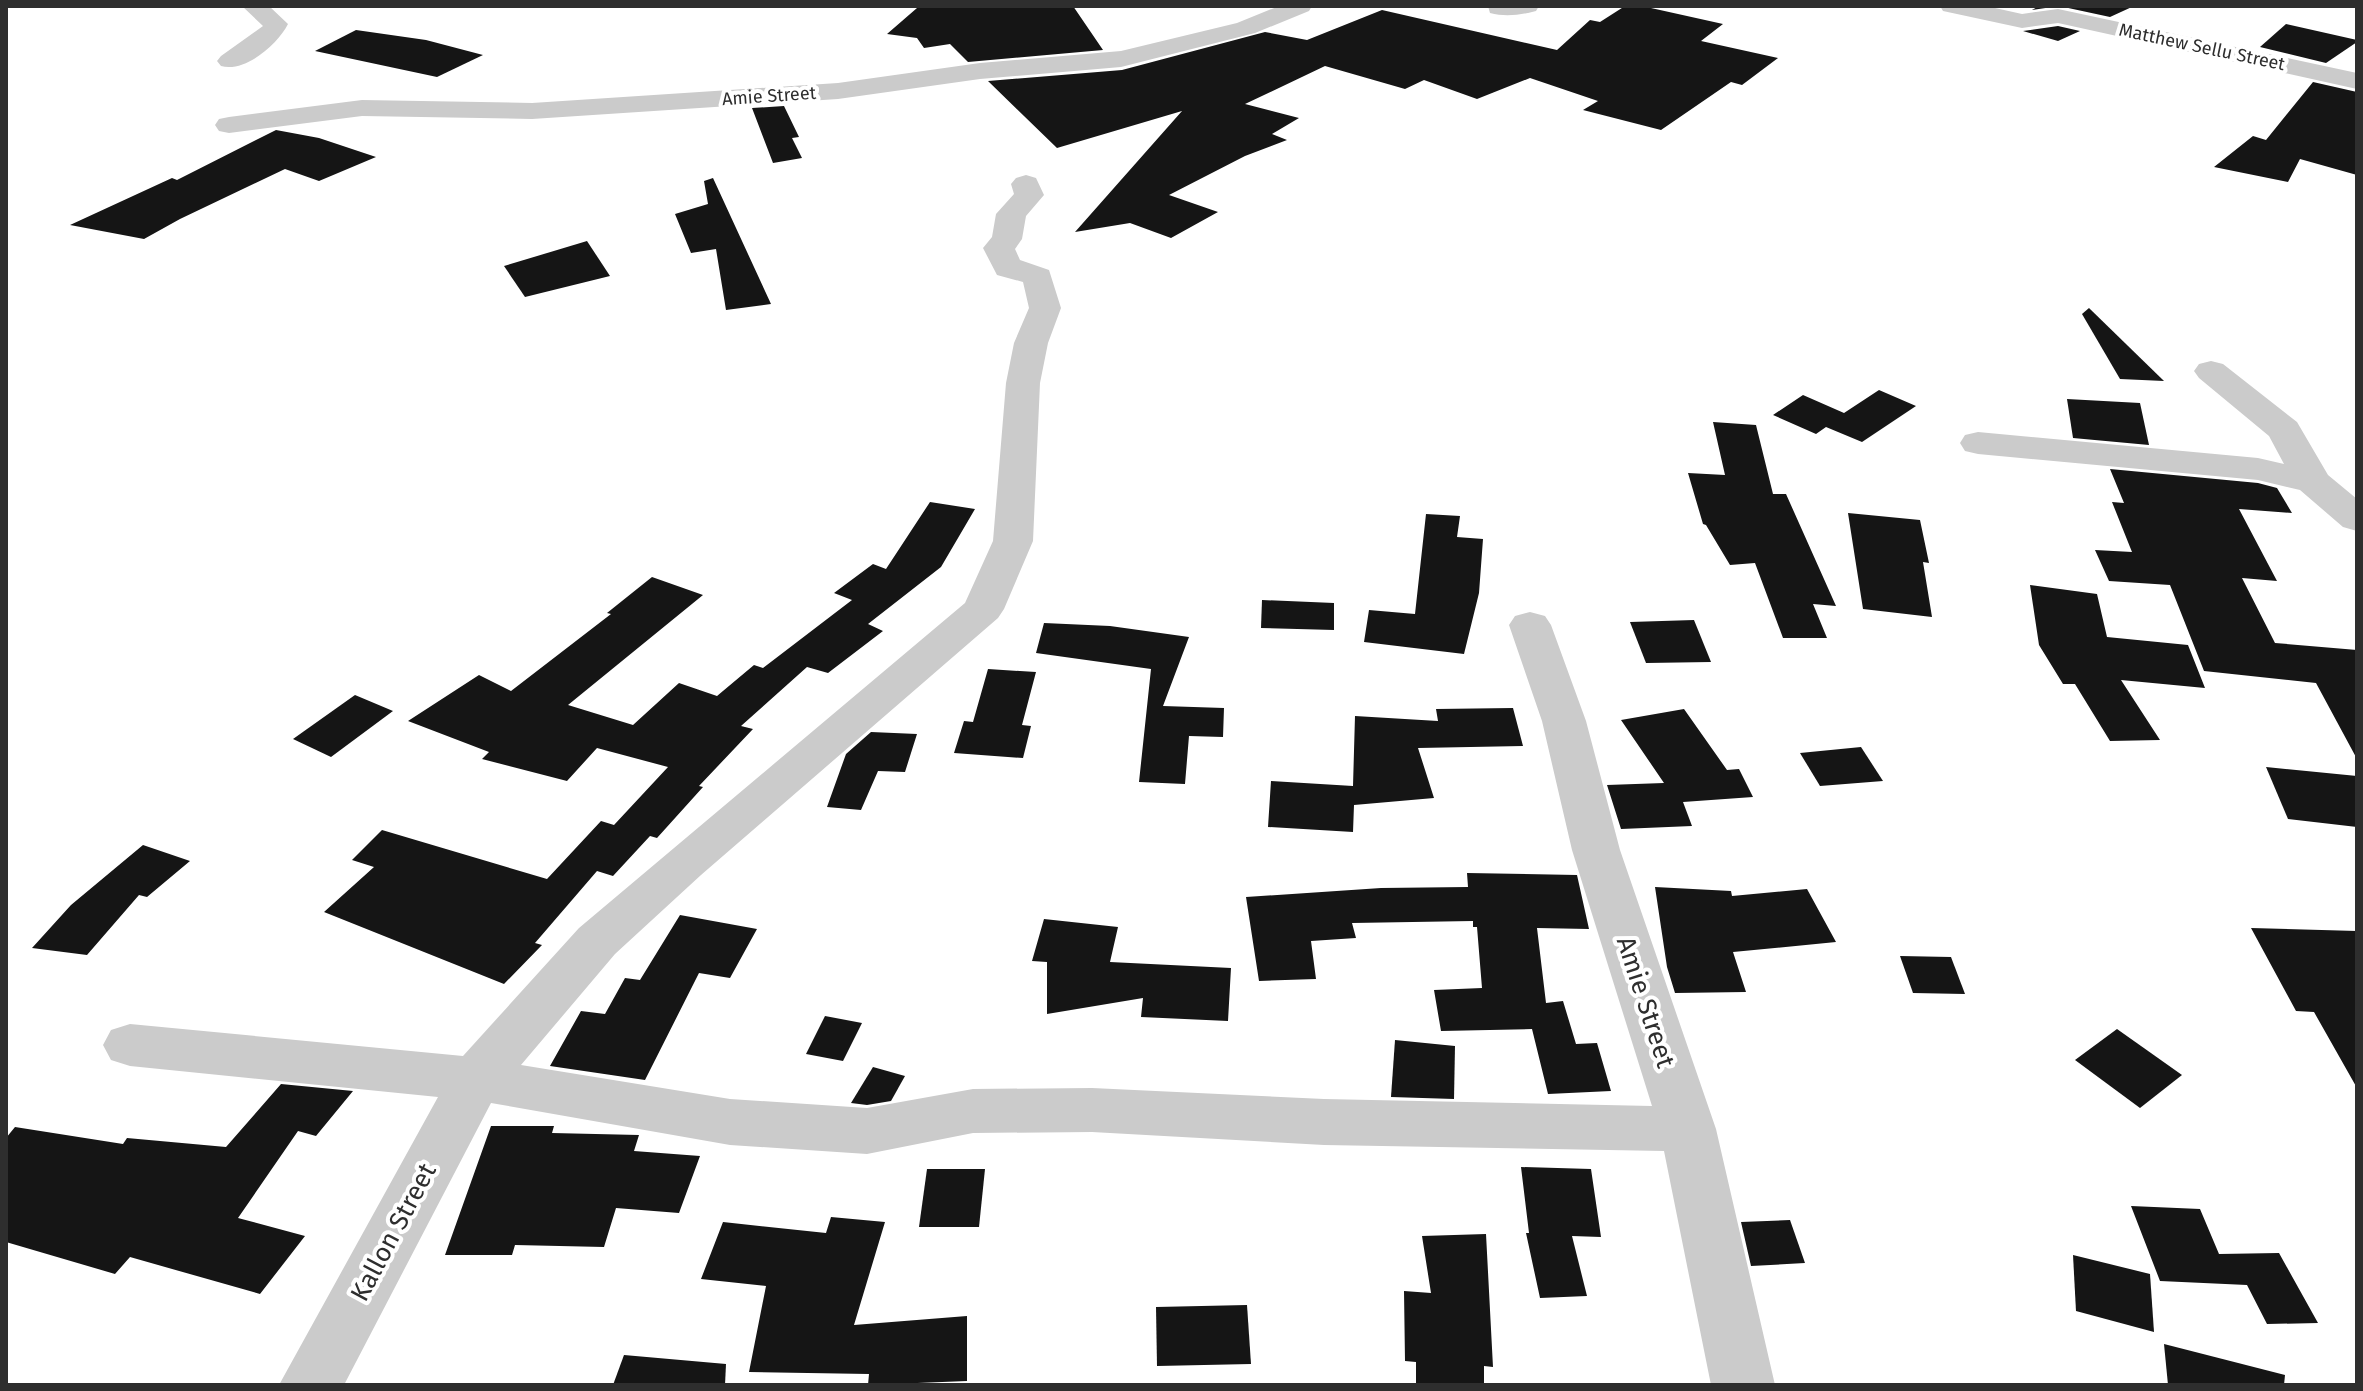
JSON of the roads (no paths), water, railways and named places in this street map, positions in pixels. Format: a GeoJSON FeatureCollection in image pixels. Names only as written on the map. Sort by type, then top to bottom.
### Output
{"type":"FeatureCollection","features":[{"type":"Feature","properties":{"kind":"street"},"geometry":{"type":"LineString","coordinates":[[230,61],[270,35],[276,24],[254,6]]}},
{"type":"Feature","properties":{"kind":"street","name":"Amie Street"},"geometry":{"type":"LineString","coordinates":[[229,125],[362,108],[532,111],[838,91],[980,71],[1121,59],[1246,28],[1300,6]]}},
{"type":"Feature","properties":{"kind":"street"},"geometry":{"type":"LineString","coordinates":[[1499,8],[1527,6]]}},
{"type":"Feature","properties":{"kind":"street","name":"Matthew Sellu Street"},"geometry":{"type":"LineString","coordinates":[[1952,6],[2022,21],[2058,16],[2069,18],[2357,81]]}},
{"type":"Feature","properties":{"kind":"street","name":"Kallon Street"},"geometry":{"type":"LineString","coordinates":[[311,1385],[476,1079],[597,941],[684,863],[983,609],[1013,541],[1023,383],[1031,343],[1045,308],[1038,277],[1028,271],[1008,268],[999,248],[1007,239],[1011,214],[1029,195],[1026,184]]}},
{"type":"Feature","properties":{"kind":"street"},"geometry":{"type":"LineString","coordinates":[[2211,371],[2284,430],[2313,482],[2357,519]]}},
{"type":"Feature","properties":{"kind":"street"},"geometry":{"type":"LineString","coordinates":[[1978,443],[2258,469],[2313,482]]}},
{"type":"Feature","properties":{"kind":"street","name":"Amie Street"},"geometry":{"type":"LineString","coordinates":[[1530,625],[1564,721],[1596,850],[1688,1129],[1743,1385]]}},
{"type":"Feature","properties":{"kind":"street"},"geometry":{"type":"LineString","coordinates":[[130,1045],[476,1079],[730,1122],[867,1131],[973,1111],[1092,1110],[1324,1122],[1688,1129]]}}]}
